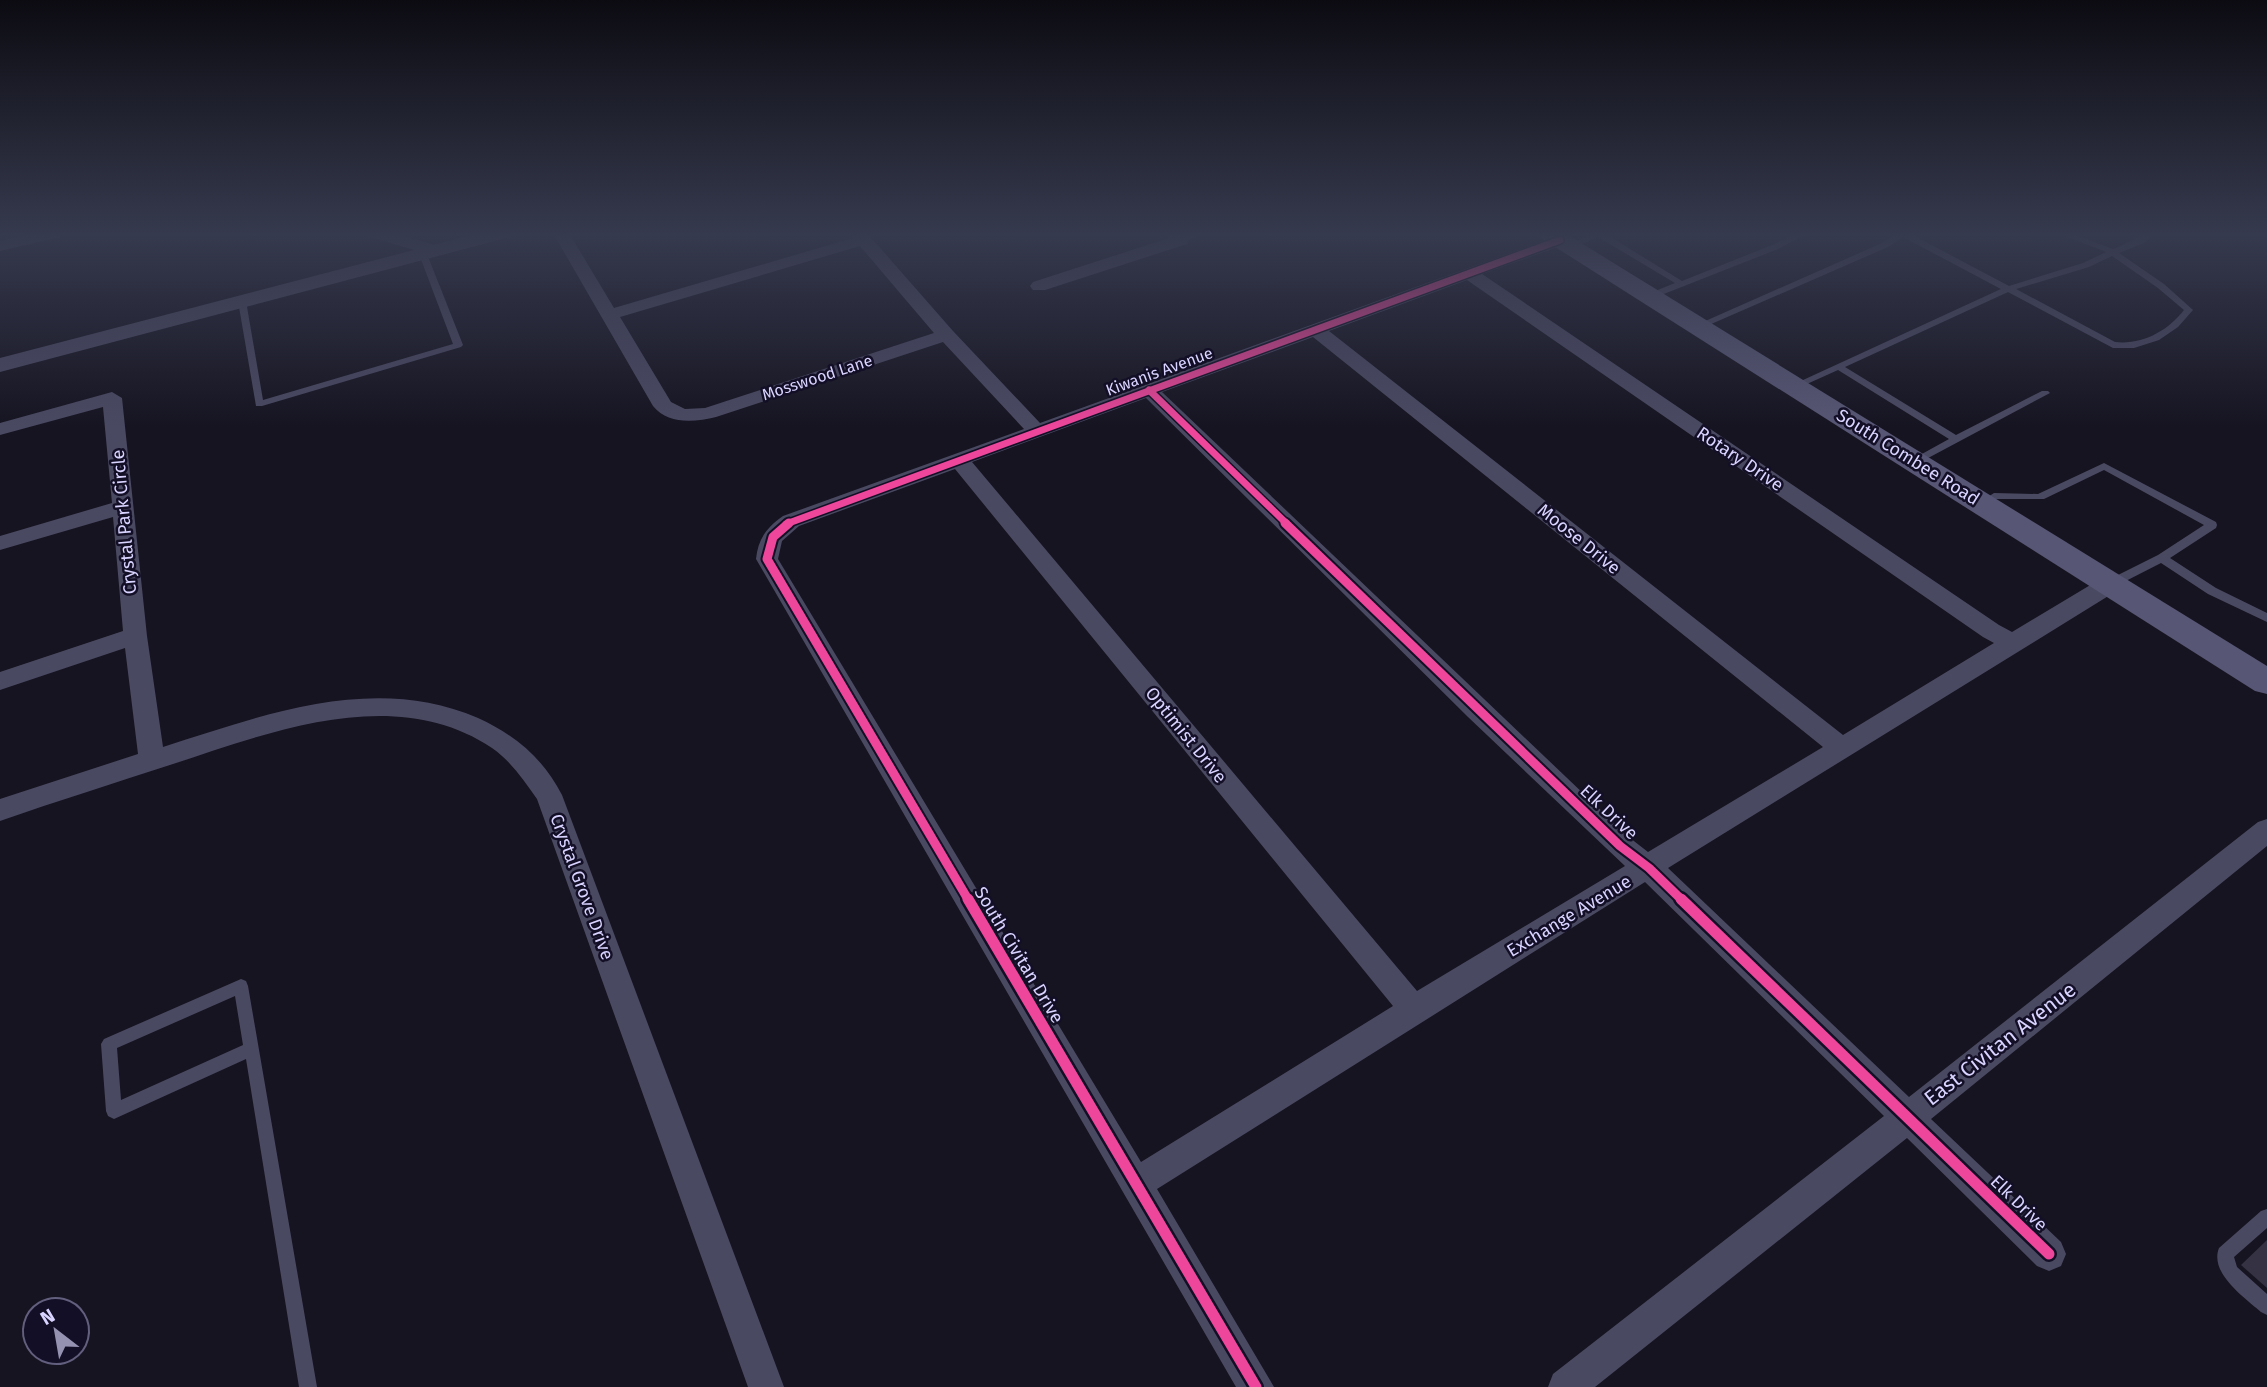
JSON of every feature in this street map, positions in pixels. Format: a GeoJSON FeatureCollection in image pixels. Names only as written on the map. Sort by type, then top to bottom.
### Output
{"type":"FeatureCollection","features":[{"type":"Feature","properties":{"kind":"main road","name":"South Combee Road"},"geometry":{"type":"LineString","coordinates":[[1654,298],[2110,584],[2263,672]]}},
{"type":"Feature","properties":{"kind":"street"},"geometry":{"type":"LineString","coordinates":[[0,365],[255,298]]}},
{"type":"Feature","properties":{"kind":"street"},"geometry":{"type":"LineString","coordinates":[[598,298],[608,315],[663,298]]}},
{"type":"Feature","properties":{"kind":"street"},"geometry":{"type":"LineString","coordinates":[[914,298],[1036,430]]}},
{"type":"Feature","properties":{"kind":"street","name":"Kiwanis Avenue"},"geometry":{"type":"LineString","coordinates":[[772,537],[791,521],[1403,298]]}},
{"type":"Feature","properties":{"kind":"street","name":"Rotary Drive"},"geometry":{"type":"LineString","coordinates":[[1505,298],[2012,643]]}},
{"type":"Feature","properties":{"kind":"street","name":"Mosswood Lane"},"geometry":{"type":"LineString","coordinates":[[608,315],[663,406],[675,414],[687,416],[709,413],[946,335]]}},
{"type":"Feature","properties":{"kind":"street","name":"Moose Drive"},"geometry":{"type":"LineString","coordinates":[[1316,330],[1842,748]]}},
{"type":"Feature","properties":{"kind":"street","name":"Elk Drive"},"geometry":{"type":"LineString","coordinates":[[1149,390],[1620,846],[1649,867],[2049,1254]]}},
{"type":"Feature","properties":{"kind":"street","name":"Crystal Park Circle"},"geometry":{"type":"LineString","coordinates":[[0,429],[112,398],[135,636],[152,760]]}},
{"type":"Feature","properties":{"kind":"street","name":"Optimist Drive"},"geometry":{"type":"LineString","coordinates":[[958,459],[1414,1009]]}},
{"type":"Feature","properties":{"kind":"street"},"geometry":{"type":"LineString","coordinates":[[0,543],[124,508]]}},
{"type":"Feature","properties":{"kind":"street","name":"South Civitan Drive"},"geometry":{"type":"LineString","coordinates":[[772,537],[767,546],[767,559],[1255,1387]]}},
{"type":"Feature","properties":{"kind":"street","name":"Exchange Avenue"},"geometry":{"type":"LineString","coordinates":[[1137,1184],[1414,1009],[2110,584]]}},
{"type":"Feature","properties":{"kind":"street"},"geometry":{"type":"LineString","coordinates":[[0,681],[135,636]]}},
{"type":"Feature","properties":{"kind":"street","name":"Crystal Grove Drive"},"geometry":{"type":"LineString","coordinates":[[0,810],[282,718],[339,708],[392,707],[453,718],[497,738],[525,761],[549,795],[766,1387]]}},
{"type":"Feature","properties":{"kind":"street","name":"East Civitan Avenue"},"geometry":{"type":"LineString","coordinates":[[1566,1387],[1906,1116],[2108,961],[2267,830]]}},
{"type":"Feature","properties":{"kind":"lane"},"geometry":{"type":"LineString","coordinates":[[242,301],[259,404],[458,345],[443,298]]}},
{"type":"Feature","properties":{"kind":"lane"},"geometry":{"type":"LineString","coordinates":[[1699,326],[1763,298]]}},
{"type":"Feature","properties":{"kind":"lane"},"geometry":{"type":"LineString","coordinates":[[1795,386],[1989,298]]}},
{"type":"Feature","properties":{"kind":"lane"},"geometry":{"type":"LineString","coordinates":[[2024,298],[2113,345],[2128,348],[2166,332],[2184,317],[2189,310],[2175,298]]}},
{"type":"Feature","properties":{"kind":"lane"},"geometry":{"type":"LineString","coordinates":[[1839,366],[1956,439]]}},
{"type":"Feature","properties":{"kind":"lane"},"geometry":{"type":"LineString","coordinates":[[1915,462],[2045,393]]}},
{"type":"Feature","properties":{"kind":"lane"},"geometry":{"type":"LineString","coordinates":[[1982,503],[1994,496],[2040,497],[2104,466],[2212,525],[2162,558],[2110,584]]}},
{"type":"Feature","properties":{"kind":"lane"},"geometry":{"type":"LineString","coordinates":[[2162,558],[2212,591],[2267,618]]}},
{"type":"Feature","properties":{"kind":"lane"},"geometry":{"type":"LineString","coordinates":[[251,1049],[114,1111],[109,1044],[241,986],[308,1387]]}},
{"type":"Feature","properties":{"kind":"lane"},"geometry":{"type":"LineString","coordinates":[[2267,1217],[2225,1254],[2230,1272],[2267,1306]]}},
{"type":"Feature","properties":{"kind":"building"},"geometry":{"type":"Polygon","coordinates":[[[2267,1240],[2267,1288],[2241,1265],[2267,1240]]]}},
{"type":"Feature","properties":{"kind":"cycle path"},"geometry":{"type":"LineString","coordinates":[[1256,1387],[767,559],[771,541],[791,521],[1402,298]]}},
{"type":"Feature","properties":{"kind":"cycle path"},"geometry":{"type":"LineString","coordinates":[[1149,390],[1477,710],[1620,846],[1649,868],[2049,1254]]}}]}
